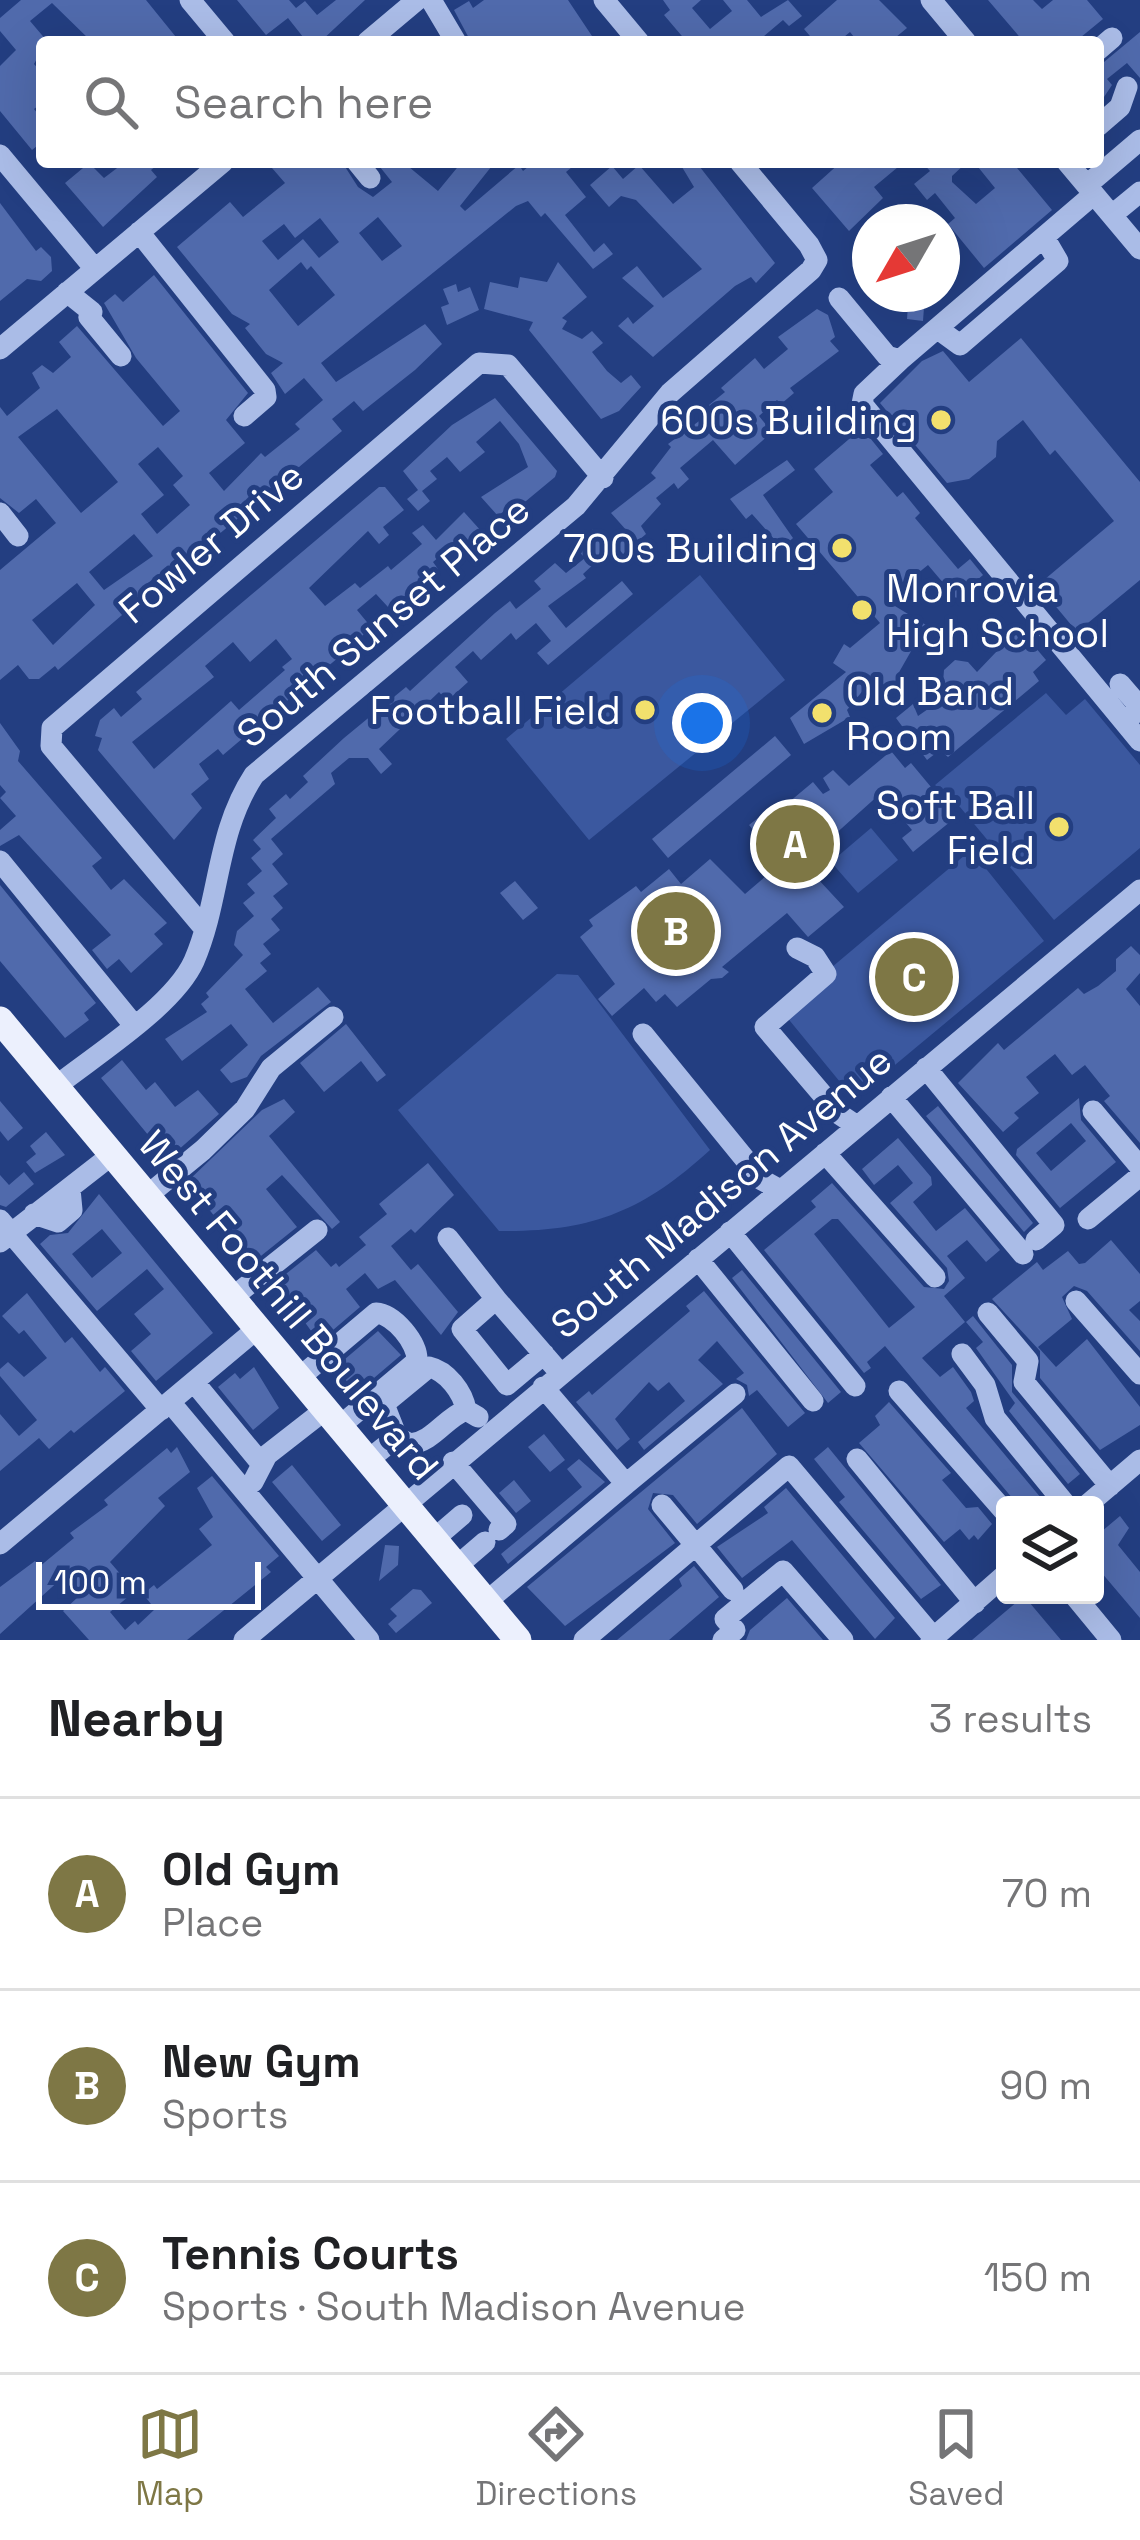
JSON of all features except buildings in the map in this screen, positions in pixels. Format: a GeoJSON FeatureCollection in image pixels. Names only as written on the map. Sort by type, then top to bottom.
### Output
{"type":"FeatureCollection","features":[{"type":"Feature","properties":{"kind":"main road","name":"West Foothill Boulevard"},"geometry":{"type":"LineString","coordinates":[[0,1021],[518,1640]]}},
{"type":"Feature","properties":{"kind":"street"},"geometry":{"type":"LineString","coordinates":[[190,0],[220,36]]}},
{"type":"Feature","properties":{"kind":"street"},"geometry":{"type":"LineString","coordinates":[[374,36],[417,0]]}},
{"type":"Feature","properties":{"kind":"street"},"geometry":{"type":"LineString","coordinates":[[431,0],[452,36]]}},
{"type":"Feature","properties":{"kind":"street"},"geometry":{"type":"LineString","coordinates":[[604,0],[634,36]]}},
{"type":"Feature","properties":{"kind":"street"},"geometry":{"type":"LineString","coordinates":[[931,0],[961,36]]}},
{"type":"Feature","properties":{"kind":"street"},"geometry":{"type":"LineString","coordinates":[[1104,121],[1120,107],[1127,86]]}},
{"type":"Feature","properties":{"kind":"street"},"geometry":{"type":"LineString","coordinates":[[1140,140],[1044,237],[1058,261],[960,345],[938,329],[864,394],[862,404],[1140,741]]}},
{"type":"Feature","properties":{"kind":"street"},"geometry":{"type":"LineString","coordinates":[[0,155],[95,269]]}},
{"type":"Feature","properties":{"kind":"street"},"geometry":{"type":"LineString","coordinates":[[0,349],[216,168]]}},
{"type":"Feature","properties":{"kind":"street","name":"South Sunset Place"},"geometry":{"type":"LineString","coordinates":[[55,1087],[173,992],[192,965],[231,811],[254,775],[603,478],[670,392],[811,269],[817,260],[809,245],[745,168]]}},
{"type":"Feature","properties":{"kind":"street"},"geometry":{"type":"LineString","coordinates":[[1072,168],[1140,249]]}},
{"type":"Feature","properties":{"kind":"street"},"geometry":{"type":"LineString","coordinates":[[1112,215],[1140,192]]}},
{"type":"Feature","properties":{"kind":"street"},"geometry":{"type":"LineString","coordinates":[[139,232],[265,389],[266,397],[244,416]]}},
{"type":"Feature","properties":{"kind":"street"},"geometry":{"type":"LineString","coordinates":[[67,292],[92,312],[89,317],[121,356]]}},
{"type":"Feature","properties":{"kind":"street"},"geometry":{"type":"LineString","coordinates":[[839,298],[887,356],[900,361]]}},
{"type":"Feature","properties":{"kind":"street","name":"Fowler Drive"},"geometry":{"type":"LineString","coordinates":[[204,928],[51,746],[52,728],[479,363],[508,365],[603,478]]}},
{"type":"Feature","properties":{"kind":"street"},"geometry":{"type":"LineString","coordinates":[[0,513],[18,536]]}},
{"type":"Feature","properties":{"kind":"street"},"geometry":{"type":"LineString","coordinates":[[1120,683],[1140,707],[1125,723]]}},
{"type":"Feature","properties":{"kind":"street"},"geometry":{"type":"LineString","coordinates":[[0,861],[133,1024]]}},
{"type":"Feature","properties":{"kind":"street","name":"South Madison Avenue"},"geometry":{"type":"LineString","coordinates":[[244,1640],[1140,890]]}},
{"type":"Feature","properties":{"kind":"street"},"geometry":{"type":"LineString","coordinates":[[796,948],[815,957],[826,974],[764,1027],[820,1092],[857,1126]]}},
{"type":"Feature","properties":{"kind":"street"},"geometry":{"type":"LineString","coordinates":[[148,1195],[217,1136],[245,1109],[272,1069],[333,1017]]}},
{"type":"Feature","properties":{"kind":"street"},"geometry":{"type":"LineString","coordinates":[[643,1034],[762,1180],[780,1190]]}},
{"type":"Feature","properties":{"kind":"street"},"geometry":{"type":"LineString","coordinates":[[891,1097],[1030,1247],[1054,1225],[926,1068]]}},
{"type":"Feature","properties":{"kind":"street"},"geometry":{"type":"LineString","coordinates":[[1088,1219],[1140,1172],[1093,1111]]}},
{"type":"Feature","properties":{"kind":"street"},"geometry":{"type":"LineString","coordinates":[[825,1153],[935,1277]]}},
{"type":"Feature","properties":{"kind":"street"},"geometry":{"type":"LineString","coordinates":[[113,1154],[70,1189],[4,1231],[243,1489],[369,1640]]}},
{"type":"Feature","properties":{"kind":"street"},"geometry":{"type":"LineString","coordinates":[[233,1297],[317,1230]]}},
{"type":"Feature","properties":{"kind":"street"},"geometry":{"type":"LineString","coordinates":[[730,1232],[855,1385]]}},
{"type":"Feature","properties":{"kind":"street"},"geometry":{"type":"LineString","coordinates":[[448,1238],[544,1354],[552,1380],[626,1484]]}},
{"type":"Feature","properties":{"kind":"street"},"geometry":{"type":"LineString","coordinates":[[698,1259],[813,1401]]}},
{"type":"Feature","properties":{"kind":"street"},"geometry":{"type":"LineString","coordinates":[[496,1299],[462,1329],[507,1385],[544,1354]]}},
{"type":"Feature","properties":{"kind":"street"},"geometry":{"type":"LineString","coordinates":[[1076,1300],[1140,1374]]}},
{"type":"Feature","properties":{"kind":"street"},"geometry":{"type":"LineString","coordinates":[[299,1378],[376,1313],[398,1325],[423,1364],[440,1369],[464,1397],[466,1410],[490,1432]]}},
{"type":"Feature","properties":{"kind":"street"},"geometry":{"type":"LineString","coordinates":[[988,1313],[1028,1361],[1024,1382],[1125,1473],[1140,1493]]}},
{"type":"Feature","properties":{"kind":"street"},"geometry":{"type":"LineString","coordinates":[[0,1544],[258,1328]]}},
{"type":"Feature","properties":{"kind":"street"},"geometry":{"type":"LineString","coordinates":[[962,1354],[986,1385],[1005,1432],[1058,1496]]}},
{"type":"Feature","properties":{"kind":"street"},"geometry":{"type":"LineString","coordinates":[[243,1489],[253,1482],[260,1462],[423,1364]]}},
{"type":"Feature","properties":{"kind":"street"},"geometry":{"type":"LineString","coordinates":[[397,1437],[384,1404],[423,1364]]}},
{"type":"Feature","properties":{"kind":"street"},"geometry":{"type":"LineString","coordinates":[[194,1382],[260,1462]]}},
{"type":"Feature","properties":{"kind":"street"},"geometry":{"type":"LineString","coordinates":[[899,1390],[996,1502]]}},
{"type":"Feature","properties":{"kind":"street"},"geometry":{"type":"LineString","coordinates":[[486,1602],[735,1394]]}},
{"type":"Feature","properties":{"kind":"street"},"geometry":{"type":"LineString","coordinates":[[397,1437],[419,1443],[466,1410]]}},
{"type":"Feature","properties":{"kind":"street"},"geometry":{"type":"LineString","coordinates":[[368,1460],[397,1437]]}},
{"type":"Feature","properties":{"kind":"street"},"geometry":{"type":"LineString","coordinates":[[857,1460],[975,1603]]}},
{"type":"Feature","properties":{"kind":"street"},"geometry":{"type":"LineString","coordinates":[[453,1462],[474,1506],[506,1524],[457,1566]]}},
{"type":"Feature","properties":{"kind":"street"},"geometry":{"type":"LineString","coordinates":[[584,1640],[789,1466],[943,1636],[996,1583]]}},
{"type":"Feature","properties":{"kind":"street"},"geometry":{"type":"LineString","coordinates":[[1098,1496],[1125,1473]]}},
{"type":"Feature","properties":{"kind":"street"},"geometry":{"type":"LineString","coordinates":[[662,1505],[733,1590]]}},
{"type":"Feature","properties":{"kind":"street"},"geometry":{"type":"LineString","coordinates":[[434,1539],[474,1506]]}},
{"type":"Feature","properties":{"kind":"street"},"geometry":{"type":"LineString","coordinates":[[724,1640],[735,1630],[725,1619],[783,1571],[843,1640]]}},
{"type":"Feature","properties":{"kind":"street"},"geometry":{"type":"LineString","coordinates":[[1082,1604],[1112,1640]]}},
{"type":"Feature","properties":{"kind":"shaded area","name":"Football Field"},"geometry":{"type":"Polygon","coordinates":[[[700,575],[785,680],[589,840],[506,739],[700,575]]]}},
{"type":"Feature","properties":{"kind":"shaded area","name":"Soft Ball Field"},"geometry":{"type":"Polygon","coordinates":[[[1046,693],[1066,715],[1085,699],[1140,765],[1140,848],[1054,920],[960,807],[935,785],[1046,693]]]}},
{"type":"Feature","properties":{"kind":"shaded area"},"geometry":{"type":"Polygon","coordinates":[[[871,828],[898,860],[858,893],[831,862],[871,828]]]}},
{"type":"Feature","properties":{"kind":"shaded area"},"geometry":{"type":"Polygon","coordinates":[[[971,850],[1044,941],[854,1099],[781,1010],[971,850]]]}},
{"type":"Feature","properties":{"kind":"shaded area"},"geometry":{"type":"Polygon","coordinates":[[[557,974],[578,975],[710,1150],[661,1189],[613,1214],[561,1227],[499,1231],[398,1110],[557,974]]]}},
{"type":"Feature","properties":{"kind":"place","name":"600s Building"},"geometry":{"type":"Point","coordinates":[941,420]}},
{"type":"Feature","properties":{"kind":"place","name":"700s Building"},"geometry":{"type":"Point","coordinates":[842,548]}},
{"type":"Feature","properties":{"kind":"place","name":"Monrovia High School"},"geometry":{"type":"Point","coordinates":[862,610]}},
{"type":"Feature","properties":{"kind":"place","name":"Football Field"},"geometry":{"type":"Point","coordinates":[645,710]}},
{"type":"Feature","properties":{"kind":"place","name":"Old Band Room"},"geometry":{"type":"Point","coordinates":[822,713]}},
{"type":"Feature","properties":{"kind":"place","name":"Soft Ball Field"},"geometry":{"type":"Point","coordinates":[1059,827]}},
{"type":"Feature","properties":{"kind":"place","name":"Old Gym"},"geometry":{"type":"Point","coordinates":[795,844]}},
{"type":"Feature","properties":{"kind":"place","name":"New Gym"},"geometry":{"type":"Point","coordinates":[676,931]}},
{"type":"Feature","properties":{"kind":"place","name":"Tennis Courts"},"geometry":{"type":"Point","coordinates":[914,977]}}]}
